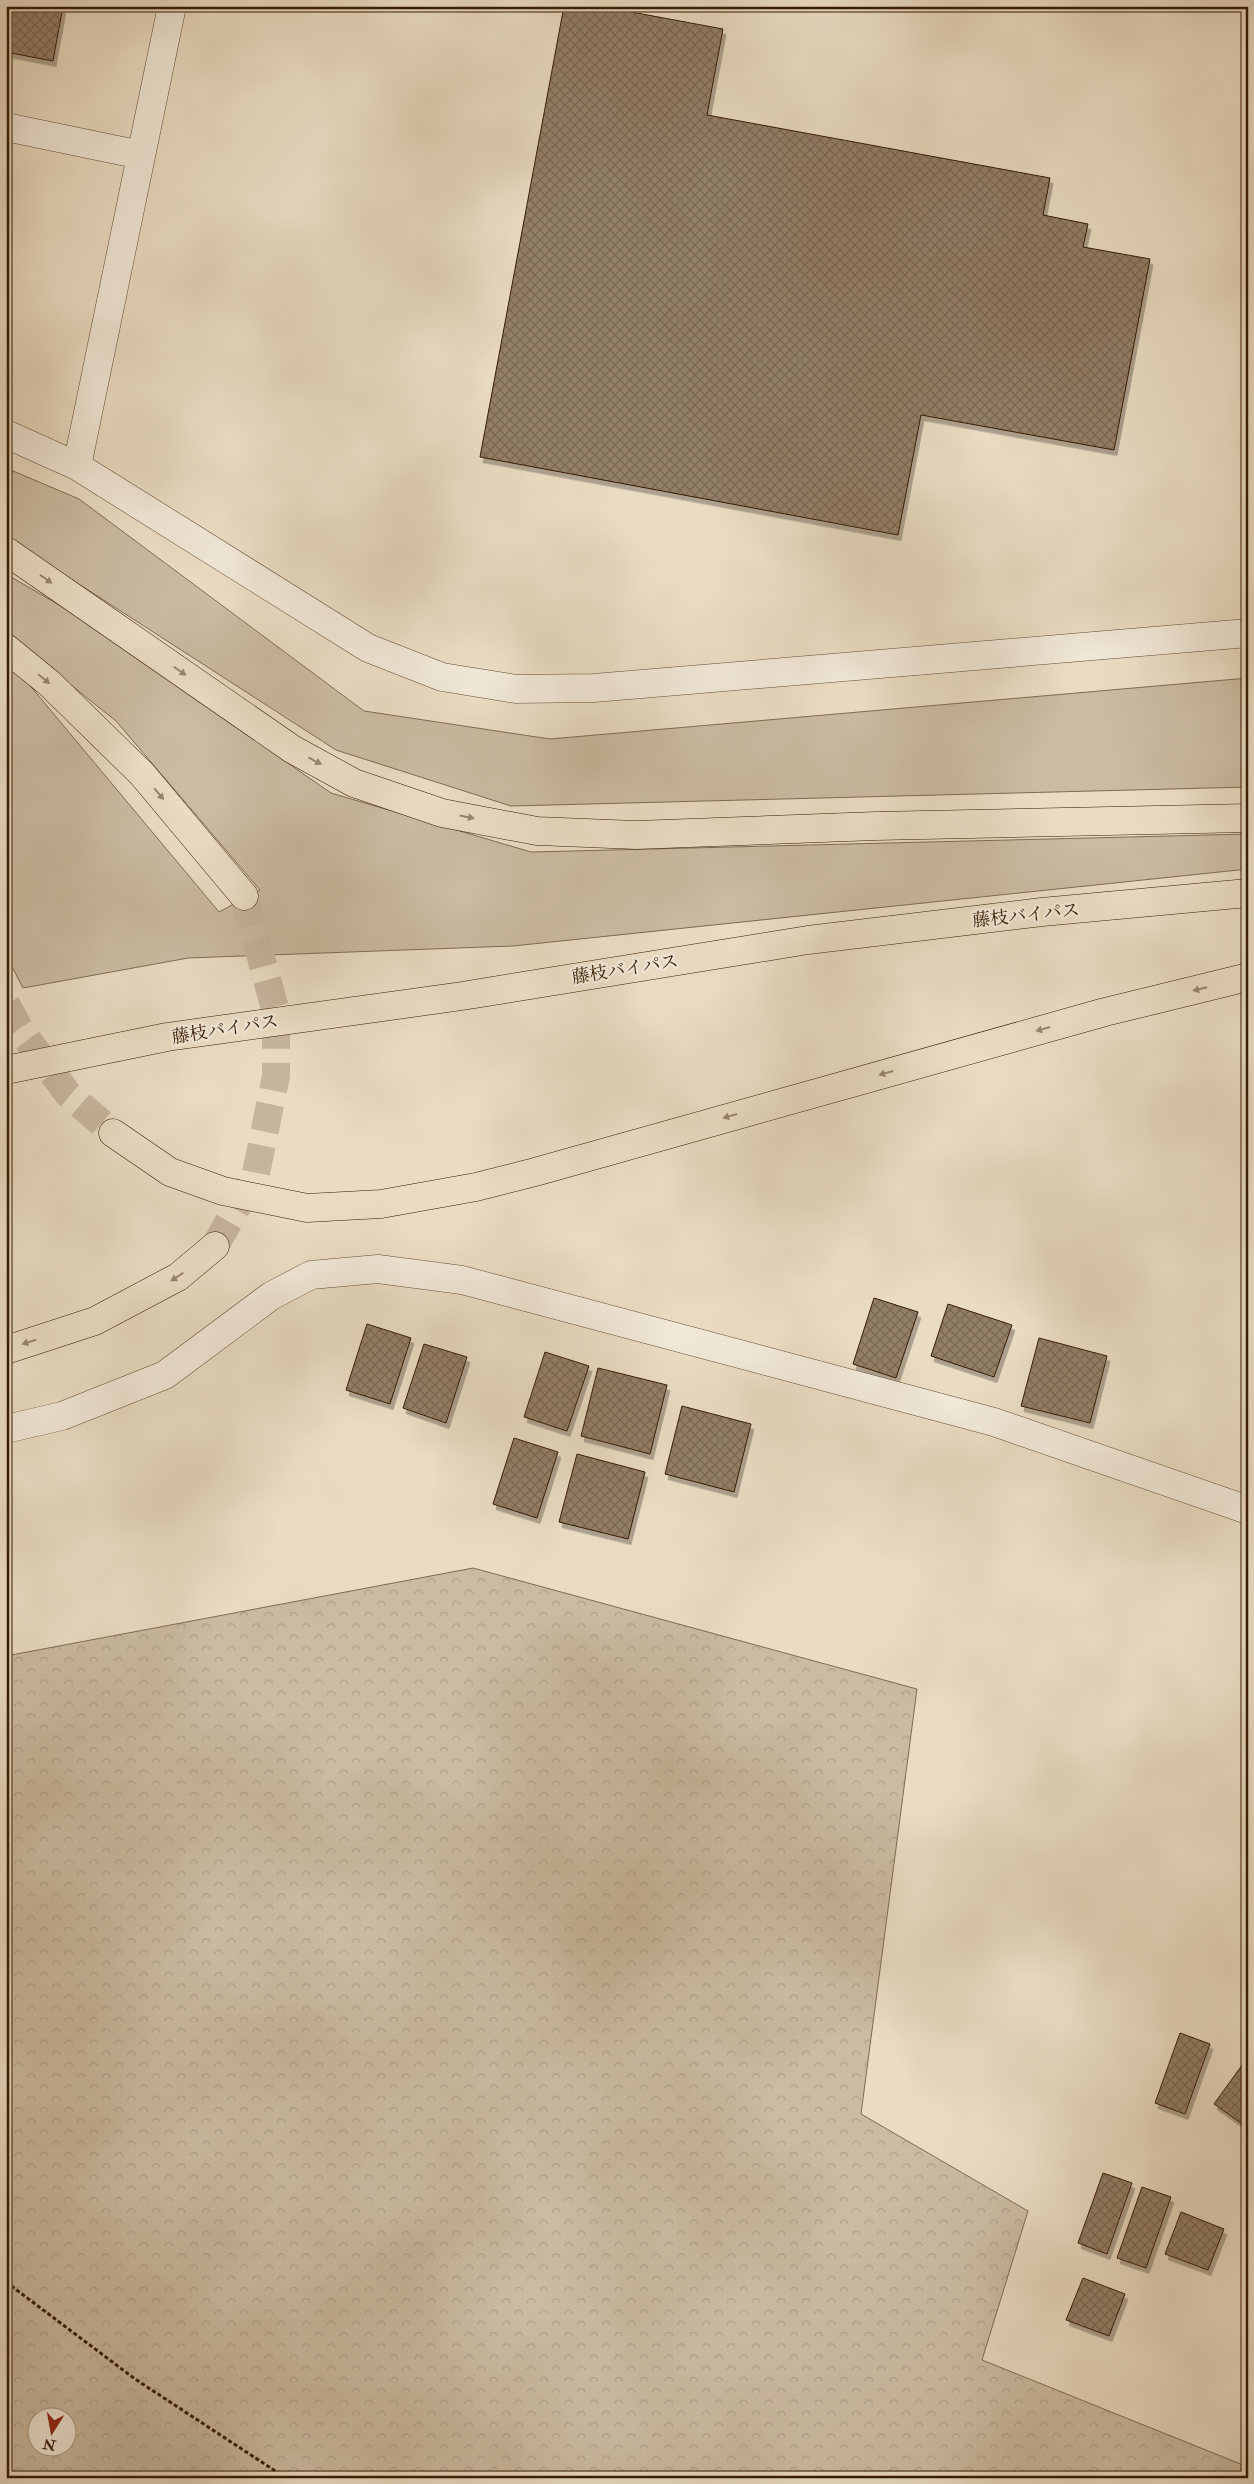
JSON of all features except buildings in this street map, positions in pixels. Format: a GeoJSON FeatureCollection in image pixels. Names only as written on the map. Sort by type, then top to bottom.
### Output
{"type":"FeatureCollection","features":[{"type":"Feature","properties":{"kind":"highway"},"geometry":{"type":"LineString","coordinates":[[6,551],[292,749],[354,783],[442,812],[537,831],[636,835],[876,826],[1248,818]]}},
{"type":"Feature","properties":{"kind":"highway"},"geometry":{"type":"LineString","coordinates":[[6,648],[49,683],[142,774],[244,896]]}},
{"type":"Feature","properties":{"kind":"highway","name":"藤枝バイパス"},"geometry":{"type":"LineString","coordinates":[[6,1070],[168,1037],[462,996],[808,940],[1042,912],[1248,894]]}},
{"type":"Feature","properties":{"kind":"highway"},"geometry":{"type":"LineString","coordinates":[[113,1133],[170,1172],[224,1192],[307,1208],[381,1204],[476,1187],[535,1172],[1105,1012],[1248,977]]}},
{"type":"Feature","properties":{"kind":"highway"},"geometry":{"type":"LineString","coordinates":[[6,1350],[95,1321],[178,1277],[215,1246]]}},
{"type":"Feature","properties":{"kind":"street"},"geometry":{"type":"LineString","coordinates":[[77,466],[172,6]]}},
{"type":"Feature","properties":{"kind":"street"},"geometry":{"type":"LineString","coordinates":[[6,127],[141,155]]}},
{"type":"Feature","properties":{"kind":"street"},"geometry":{"type":"LineString","coordinates":[[6,434],[77,466],[368,648],[442,677],[516,689],[604,687],[1248,633]]}},
{"type":"Feature","properties":{"kind":"street"},"geometry":{"type":"LineString","coordinates":[[6,1429],[62,1416],[165,1375],[271,1296],[311,1275],[378,1269],[462,1280],[994,1422],[1248,1510]]}},
{"type":"Feature","properties":{"kind":"path"},"geometry":{"type":"LineString","coordinates":[[6,2282],[135,2379],[286,2478]]}},
{"type":"Feature","properties":{"kind":"green space"},"geometry":{"type":"Polygon","coordinates":[[[6,468],[79,499],[364,711],[550,739],[1248,678],[1248,787],[511,806],[336,750],[6,537],[6,468]]]}},
{"type":"Feature","properties":{"kind":"green space"},"geometry":{"type":"Polygon","coordinates":[[[6,574],[66,609],[331,793],[531,852],[1248,834],[1248,869],[513,946],[188,958],[23,988],[6,955],[6,666],[22,676],[219,912],[260,890],[116,721],[6,633],[6,574]]]}},
{"type":"Feature","properties":{"kind":"green space"},"geometry":{"type":"Polygon","coordinates":[[[473,1568],[917,1689],[861,2114],[1028,2211],[982,2360],[1248,2467],[1248,2478],[6,2478],[6,1656],[473,1568]]]}},
{"type":"Feature","properties":{"kind":"tunnel"},"geometry":{"type":"LineString","coordinates":[[215,1246],[256,1173],[276,1076],[276,1012],[244,896]]}},
{"type":"Feature","properties":{"kind":"tunnel"},"geometry":{"type":"LineString","coordinates":[[6,1004],[19,1028],[68,1094],[113,1133]]}}]}
